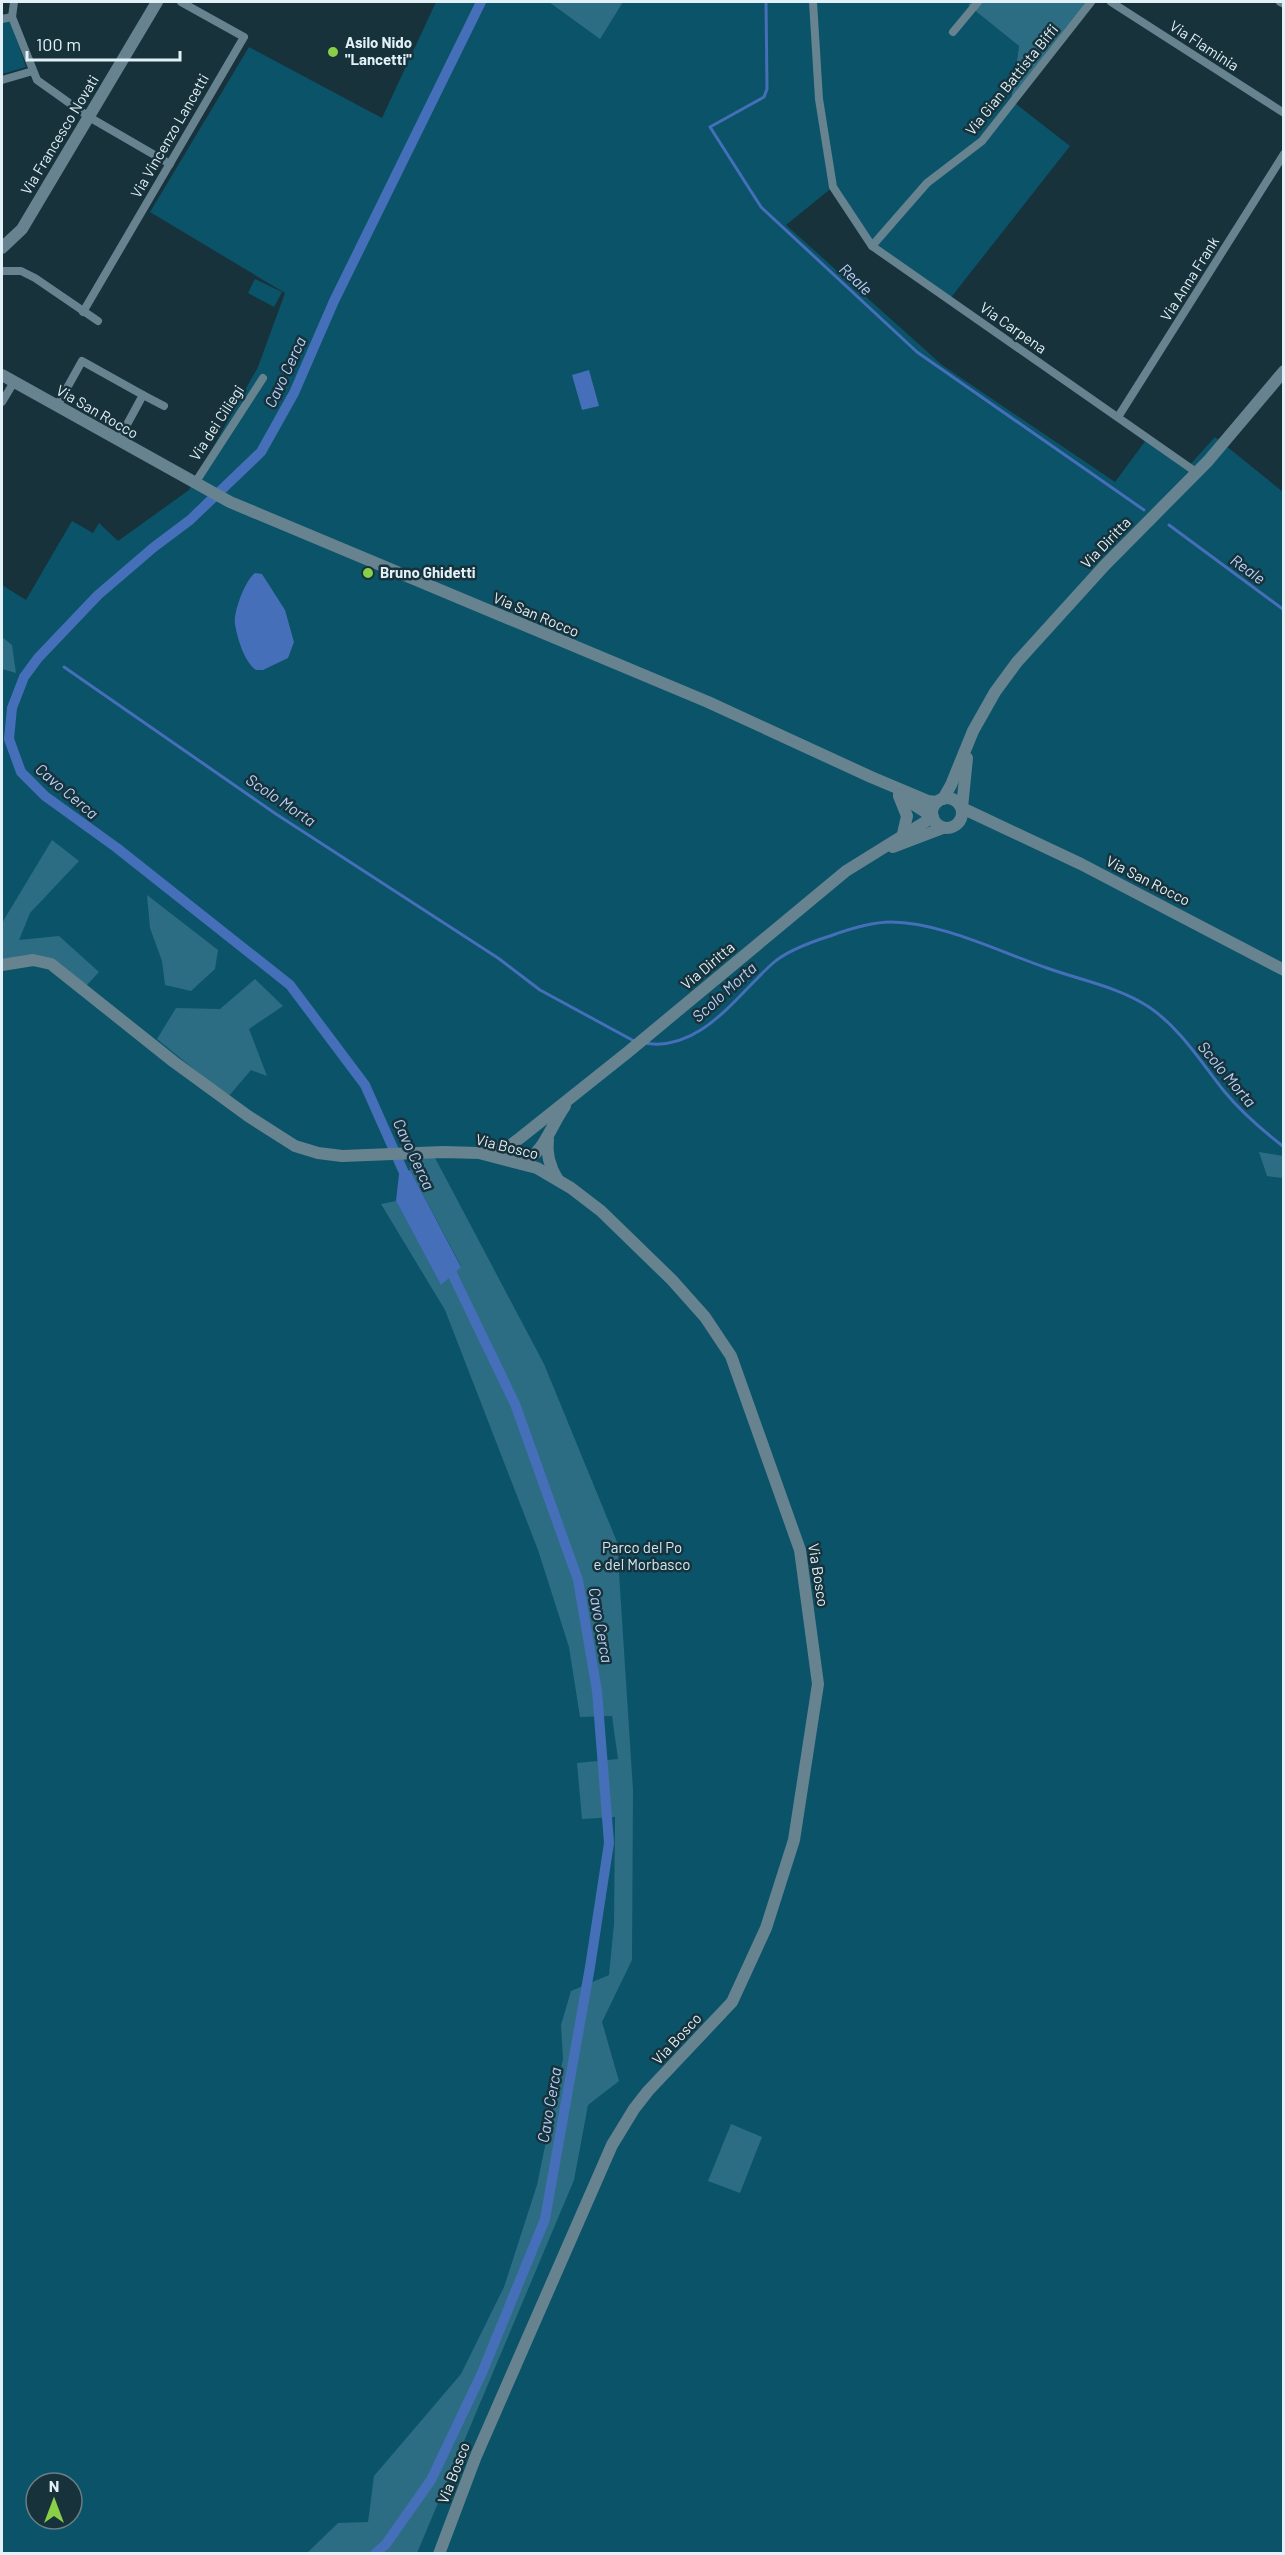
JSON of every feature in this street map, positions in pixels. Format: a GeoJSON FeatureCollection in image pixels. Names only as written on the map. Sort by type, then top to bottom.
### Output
{"type":"FeatureCollection","features":[{"type":"Feature","properties":{"kind":"street"},"geometry":{"type":"LineString","coordinates":[[14,2],[12,17],[37,80],[89,117],[170,164]]}},
{"type":"Feature","properties":{"kind":"street","name":"Via Francesco Novati"},"geometry":{"type":"LineString","coordinates":[[2,248],[22,229],[157,2]]}},
{"type":"Feature","properties":{"kind":"street","name":"Via Vincenzo Lancetti"},"geometry":{"type":"LineString","coordinates":[[83,312],[244,37],[181,2]]}},
{"type":"Feature","properties":{"kind":"street","name":"Via Carpena"},"geometry":{"type":"LineString","coordinates":[[813,2],[819,99],[833,187],[872,246],[1196,472]]}},
{"type":"Feature","properties":{"kind":"street"},"geometry":{"type":"LineString","coordinates":[[953,32],[978,2]]}},
{"type":"Feature","properties":{"kind":"street","name":"Via Gian Battista Biffi"},"geometry":{"type":"LineString","coordinates":[[872,246],[927,183],[982,141],[1091,2]]}},
{"type":"Feature","properties":{"kind":"street","name":"Via Flaminia"},"geometry":{"type":"LineString","coordinates":[[1111,2],[1284,113]]}},
{"type":"Feature","properties":{"kind":"street"},"geometry":{"type":"LineString","coordinates":[[2,20],[12,17]]}},
{"type":"Feature","properties":{"kind":"street"},"geometry":{"type":"LineString","coordinates":[[2,80],[33,71]]}},
{"type":"Feature","properties":{"kind":"street","name":"Via Anna Frank"},"geometry":{"type":"LineString","coordinates":[[1118,417],[1284,154]]}},
{"type":"Feature","properties":{"kind":"street"},"geometry":{"type":"LineString","coordinates":[[2,271],[21,271],[99,321]]}},
{"type":"Feature","properties":{"kind":"street"},"geometry":{"type":"LineString","coordinates":[[57,406],[82,361],[164,406]]}},
{"type":"Feature","properties":{"kind":"street","name":"Via Diritta"},"geometry":{"type":"LineString","coordinates":[[940,800],[949,790],[973,732],[995,692],[1017,662],[1105,565],[1196,472],[1284,371]]}},
{"type":"Feature","properties":{"kind":"street","name":"Via San Rocco"},"geometry":{"type":"LineString","coordinates":[[2,375],[230,502],[708,702],[928,801],[940,800]]}},
{"type":"Feature","properties":{"kind":"street","name":"Via dei Ciliegi"},"geometry":{"type":"LineString","coordinates":[[197,485],[263,378]]}},
{"type":"Feature","properties":{"kind":"street"},"geometry":{"type":"LineString","coordinates":[[2,402],[14,382]]}},
{"type":"Feature","properties":{"kind":"street"},"geometry":{"type":"LineString","coordinates":[[118,441],[143,395]]}},
{"type":"Feature","properties":{"kind":"street","name":"Via Diritta"},"geometry":{"type":"LineString","coordinates":[[962,814],[968,748]]}},
{"type":"Feature","properties":{"kind":"street","name":"Via San Rocco"},"geometry":{"type":"LineString","coordinates":[[871,777],[933,817]]}},
{"type":"Feature","properties":{"kind":"street"},"geometry":{"type":"LineString","coordinates":[[899,795],[907,816],[903,834]]}},
{"type":"Feature","properties":{"kind":"street"},"geometry":{"type":"LineString","coordinates":[[940,800],[956,801],[962,814],[953,827],[943,828],[933,817],[933,809],[940,800]]}},
{"type":"Feature","properties":{"kind":"street","name":"Via San Rocco"},"geometry":{"type":"LineString","coordinates":[[962,814],[996,825],[1082,864],[1284,970]]}},
{"type":"Feature","properties":{"kind":"street","name":"Via Diritta"},"geometry":{"type":"LineString","coordinates":[[479,1153],[500,1150],[520,1138],[864,859],[933,817]]}},
{"type":"Feature","properties":{"kind":"street","name":"Via Diritta"},"geometry":{"type":"LineString","coordinates":[[864,859],[943,828]]}},
{"type":"Feature","properties":{"kind":"street","name":"Via Bosco"},"geometry":{"type":"LineString","coordinates":[[2,965],[33,960],[51,964],[174,1062],[248,1116],[296,1146],[318,1153],[374,1156],[479,1153],[537,1168],[601,1211],[672,1280],[705,1317],[731,1356],[800,1550],[818,1684],[794,1840],[766,1928],[732,2002],[648,2091],[612,2145],[476,2456],[439,2553]]}},
{"type":"Feature","properties":{"kind":"street","name":"Via Diritta"},"geometry":{"type":"LineString","coordinates":[[522,1164],[532,1158],[548,1138],[558,1117],[572,1097]]}},
{"type":"Feature","properties":{"kind":"street"},"geometry":{"type":"LineString","coordinates":[[520,1138],[519,1149],[522,1164]]}},
{"type":"Feature","properties":{"kind":"street"},"geometry":{"type":"LineString","coordinates":[[548,1138],[546,1151],[558,1181]]}},
{"type":"Feature","properties":{"kind":"green space","name":"Parco del Po e del Morbasco"},"geometry":{"type":"Polygon","coordinates":[[[436,2],[971,2],[968,5],[1019,46],[1011,100],[1070,146],[949,300],[871,246],[834,186],[786,225],[942,365],[1115,482],[1146,440],[1187,468],[1215,437],[1283,492],[1283,2553],[2,2553],[2,585],[26,600],[72,521],[93,533],[99,523],[118,541],[189,490],[258,367],[285,293],[150,212],[249,47],[382,118],[436,2]]]}},
{"type":"Feature","properties":{"kind":"green space"},"geometry":{"type":"Polygon","coordinates":[[[10,20],[26,67],[2,74],[2,22],[10,20]]]}},
{"type":"Feature","properties":{"kind":"green space"},"geometry":{"type":"Polygon","coordinates":[[[255,279],[282,292],[274,307],[248,293],[255,279]]]}},
{"type":"Feature","properties":{"kind":"shaded area"},"geometry":{"type":"Polygon","coordinates":[[[549,2],[623,2],[600,39],[549,2]]]}},
{"type":"Feature","properties":{"kind":"shaded area"},"geometry":{"type":"Polygon","coordinates":[[[971,2],[1096,2],[1011,100],[1019,46],[968,5],[971,2]]]}},
{"type":"Feature","properties":{"kind":"shaded area"},"geometry":{"type":"Polygon","coordinates":[[[2,637],[12,645],[16,673],[2,669],[2,637]]]}},
{"type":"Feature","properties":{"kind":"shaded area"},"geometry":{"type":"Polygon","coordinates":[[[52,840],[79,861],[30,913],[19,940],[59,936],[99,972],[85,987],[52,963],[2,967],[2,923],[52,840]]]}},
{"type":"Feature","properties":{"kind":"shaded area"},"geometry":{"type":"Polygon","coordinates":[[[147,895],[218,950],[215,969],[191,991],[165,985],[162,961],[150,928],[147,895]]]}},
{"type":"Feature","properties":{"kind":"shaded area"},"geometry":{"type":"Polygon","coordinates":[[[255,979],[283,1006],[249,1029],[267,1076],[251,1070],[228,1097],[157,1039],[176,1008],[220,1009],[255,979]]]}},
{"type":"Feature","properties":{"kind":"shaded area"},"geometry":{"type":"Polygon","coordinates":[[[1259,1152],[1283,1156],[1283,1178],[1267,1176],[1259,1152]]]}},
{"type":"Feature","properties":{"kind":"shaded area"},"geometry":{"type":"Polygon","coordinates":[[[434,1156],[544,1364],[617,1542],[633,1790],[632,1960],[602,2022],[619,2081],[588,2105],[574,2180],[417,2553],[306,2554],[338,2523],[368,2522],[374,2476],[461,2374],[504,2287],[537,2185],[563,2059],[561,2025],[571,1991],[609,1975],[614,1924],[615,1817],[582,1819],[577,1763],[618,1759],[612,1716],[580,1717],[569,1647],[538,1550],[445,1310],[381,1204],[396,1201],[441,1284],[461,1266],[410,1170],[410,1157],[434,1156]]]}},
{"type":"Feature","properties":{"kind":"shaded area"},"geometry":{"type":"Polygon","coordinates":[[[731,2124],[762,2137],[740,2193],[708,2181],[731,2124]]]}},
{"type":"Feature","properties":{"kind":"water"},"geometry":{"type":"Polygon","coordinates":[[[589,370],[599,406],[582,410],[572,375],[589,370]]]}},
{"type":"Feature","properties":{"kind":"water"},"geometry":{"type":"Polygon","coordinates":[[[255,573],[262,574],[285,610],[294,642],[288,658],[263,670],[256,670],[248,662],[235,624],[240,597],[247,582],[255,573]]]}},
{"type":"Feature","properties":{"kind":"water"},"geometry":{"type":"Polygon","coordinates":[[[410,1170],[461,1267],[441,1285],[396,1201],[399,1174],[410,1170]]]}},
{"type":"Feature","properties":{"kind":"waterway","name":"Cavo Cerca"},"geometry":{"type":"LineString","coordinates":[[409,1184],[365,1085],[290,985],[117,848],[45,796],[21,772],[9,739],[12,708],[24,677],[38,658],[98,595],[154,547],[190,520],[261,452],[294,393],[334,301],[481,2]]}},
{"type":"Feature","properties":{"kind":"waterway","name":"Reale"},"geometry":{"type":"LineString","coordinates":[[766,2],[767,89],[764,97],[710,127],[761,207],[917,352],[1144,510]]}},
{"type":"Feature","properties":{"kind":"waterway","name":"Reale"},"geometry":{"type":"LineString","coordinates":[[1169,525],[1284,610]]}},
{"type":"Feature","properties":{"kind":"waterway","name":"Scolo Morta"},"geometry":{"type":"LineString","coordinates":[[64,667],[276,814],[498,958],[540,990],[634,1041]]}},
{"type":"Feature","properties":{"kind":"waterway","name":"Scolo Morta"},"geometry":{"type":"LineString","coordinates":[[644,1043],[664,1044],[700,1031],[716,1019],[773,963],[800,947],[867,925],[883,922],[910,923],[970,939],[1112,989],[1149,1007],[1180,1035],[1238,1107],[1284,1147]]}},
{"type":"Feature","properties":{"kind":"waterway","name":"Cavo Cerca"},"geometry":{"type":"LineString","coordinates":[[375,2554],[386,2544],[431,2480],[482,2373],[545,2219],[590,1967],[609,1843],[597,1691],[578,1580],[515,1404],[447,1263]]}},
{"type":"Feature","properties":{"kind":"place","name":"Asilo Nido \"Lancetti\""},"geometry":{"type":"Point","coordinates":[333,52]}},
{"type":"Feature","properties":{"kind":"place","name":"Bruno Ghidetti"},"geometry":{"type":"Point","coordinates":[368,573]}}]}
